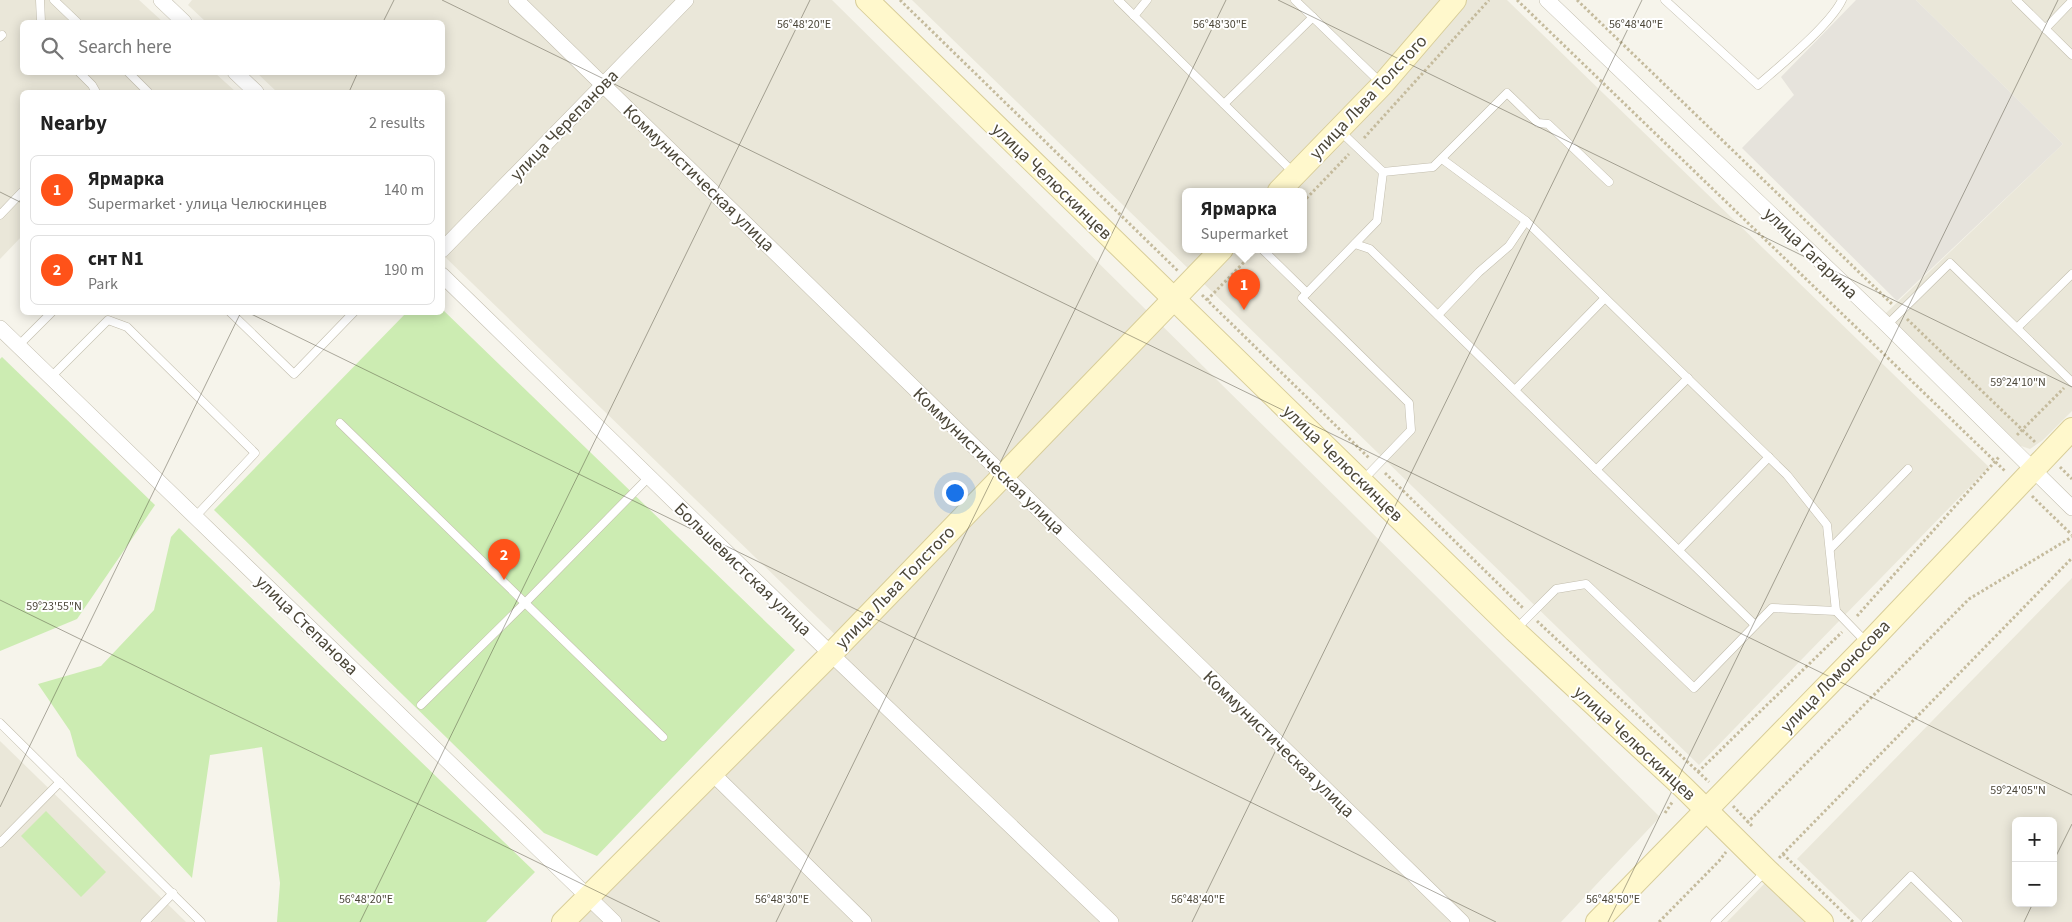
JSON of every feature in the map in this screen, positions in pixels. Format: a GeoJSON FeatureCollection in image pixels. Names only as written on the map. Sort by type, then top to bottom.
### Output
{"type":"FeatureCollection","features":[{"type":"Feature","properties":{"kind":"street"},"geometry":{"type":"LineString","coordinates":[[161,0],[182,20]]}},
{"type":"Feature","properties":{"kind":"street","name":"Коммунистическая улица"},"geometry":{"type":"LineString","coordinates":[[516,0],[1462,922]]}},
{"type":"Feature","properties":{"kind":"street","name":"улица Черепанова"},"geometry":{"type":"LineString","coordinates":[[445,247],[686,0]]}},
{"type":"Feature","properties":{"kind":"street","name":"улица Челюскинцев"},"geometry":{"type":"LineString","coordinates":[[867,0],[1362,481],[1523,623],[1690,779],[1705,809],[1746,830],[1773,860],[1822,922]]}},
{"type":"Feature","properties":{"kind":"street","name":"улица Льва Толстого"},"geometry":{"type":"LineString","coordinates":[[1282,188],[1382,85],[1455,0]]}},
{"type":"Feature","properties":{"kind":"street","name":"улица Гагарина"},"geometry":{"type":"LineString","coordinates":[[1547,0],[1887,325],[2072,508]]}},
{"type":"Feature","properties":{"kind":"street"},"geometry":{"type":"LineString","coordinates":[[238,75],[254,90]]}},
{"type":"Feature","properties":{"kind":"street","name":"улица Льва Толстого"},"geometry":{"type":"LineString","coordinates":[[563,922],[831,654],[1218,253]]}},
{"type":"Feature","properties":{"kind":"street","name":"Большевистская улица"},"geometry":{"type":"LineString","coordinates":[[445,278],[831,654],[1111,922]]}},
{"type":"Feature","properties":{"kind":"street","name":"улица Степанова"},"geometry":{"type":"LineString","coordinates":[[1,332],[51,377],[614,922]]}},
{"type":"Feature","properties":{"kind":"street","name":"улица Ломоносова"},"geometry":{"type":"LineString","coordinates":[[1597,922],[1705,809],[1868,644],[2072,429]]}},
{"type":"Feature","properties":{"kind":"street"},"geometry":{"type":"LineString","coordinates":[[713,774],[864,922]]}},
{"type":"Feature","properties":{"kind":"lane"},"geometry":{"type":"LineString","coordinates":[[40,0],[41,20]]}},
{"type":"Feature","properties":{"kind":"lane"},"geometry":{"type":"LineString","coordinates":[[54,0],[75,20]]}},
{"type":"Feature","properties":{"kind":"lane"},"geometry":{"type":"LineString","coordinates":[[1118,0],[1296,174]]}},
{"type":"Feature","properties":{"kind":"lane"},"geometry":{"type":"LineString","coordinates":[[1134,16],[1147,0]]}},
{"type":"Feature","properties":{"kind":"lane"},"geometry":{"type":"LineString","coordinates":[[1295,0],[1382,85]]}},
{"type":"Feature","properties":{"kind":"lane"},"geometry":{"type":"LineString","coordinates":[[1665,0],[1758,85],[1797,51],[1833,14],[1842,0]]}},
{"type":"Feature","properties":{"kind":"lane"},"geometry":{"type":"LineString","coordinates":[[2016,0],[2072,54]]}},
{"type":"Feature","properties":{"kind":"lane"},"geometry":{"type":"LineString","coordinates":[[2045,29],[2072,1]]}},
{"type":"Feature","properties":{"kind":"lane"},"geometry":{"type":"LineString","coordinates":[[1224,104],[1313,18]]}},
{"type":"Feature","properties":{"kind":"lane"},"geometry":{"type":"LineString","coordinates":[[82,75],[95,90]]}},
{"type":"Feature","properties":{"kind":"lane"},"geometry":{"type":"LineString","coordinates":[[131,75],[146,90]]}},
{"type":"Feature","properties":{"kind":"lane"},"geometry":{"type":"LineString","coordinates":[[1339,130],[1383,172],[1434,168],[1507,93],[1538,122],[1548,124],[1609,182]]}},
{"type":"Feature","properties":{"kind":"lane"},"geometry":{"type":"LineString","coordinates":[[1442,158],[1526,221],[1787,475],[1827,525],[1836,611],[1868,644]]}},
{"type":"Feature","properties":{"kind":"lane"},"geometry":{"type":"LineString","coordinates":[[1362,481],[1411,430],[1409,403],[1302,298],[1377,221],[1383,172]]}},
{"type":"Feature","properties":{"kind":"lane"},"geometry":{"type":"LineString","coordinates":[[0,215],[20,194]]}},
{"type":"Feature","properties":{"kind":"lane"},"geometry":{"type":"LineString","coordinates":[[1438,315],[1478,272],[1509,246],[1526,221]]}},
{"type":"Feature","properties":{"kind":"lane"},"geometry":{"type":"LineString","coordinates":[[1355,244],[1370,250],[1756,625]]}},
{"type":"Feature","properties":{"kind":"lane"},"geometry":{"type":"LineString","coordinates":[[1266,253],[1307,293]]}},
{"type":"Feature","properties":{"kind":"lane"},"geometry":{"type":"LineString","coordinates":[[1887,325],[1950,263],[2072,382]]}},
{"type":"Feature","properties":{"kind":"lane"},"geometry":{"type":"LineString","coordinates":[[2018,328],[2072,274]]}},
{"type":"Feature","properties":{"kind":"lane"},"geometry":{"type":"LineString","coordinates":[[1515,390],[1605,298]]}},
{"type":"Feature","properties":{"kind":"lane"},"geometry":{"type":"LineString","coordinates":[[18,346],[49,315]]}},
{"type":"Feature","properties":{"kind":"lane"},"geometry":{"type":"LineString","coordinates":[[233,315],[294,374],[351,315]]}},
{"type":"Feature","properties":{"kind":"lane"},"geometry":{"type":"LineString","coordinates":[[51,377],[108,320],[127,327],[255,453],[195,517]]}},
{"type":"Feature","properties":{"kind":"lane"},"geometry":{"type":"LineString","coordinates":[[1596,470],[1688,378]]}},
{"type":"Feature","properties":{"kind":"lane"},"geometry":{"type":"LineString","coordinates":[[340,422],[663,737]]}},
{"type":"Feature","properties":{"kind":"lane"},"geometry":{"type":"LineString","coordinates":[[1679,550],[1769,457]]}},
{"type":"Feature","properties":{"kind":"lane"},"geometry":{"type":"LineString","coordinates":[[1830,549],[1908,469]]}},
{"type":"Feature","properties":{"kind":"lane"},"geometry":{"type":"LineString","coordinates":[[420,705],[525,603],[649,477]]}},
{"type":"Feature","properties":{"kind":"lane"},"geometry":{"type":"LineString","coordinates":[[1523,623],[1556,589],[1586,584],[1694,688],[1772,608],[1836,611]]}},
{"type":"Feature","properties":{"kind":"lane"},"geometry":{"type":"LineString","coordinates":[[0,723],[202,922]]}},
{"type":"Feature","properties":{"kind":"lane"},"geometry":{"type":"LineString","coordinates":[[0,843],[60,782]]}},
{"type":"Feature","properties":{"kind":"lane"},"geometry":{"type":"LineString","coordinates":[[1715,922],[1773,860]]}},
{"type":"Feature","properties":{"kind":"lane"},"geometry":{"type":"LineString","coordinates":[[1866,922],[1911,876],[1958,922]]}},
{"type":"Feature","properties":{"kind":"lane"},"geometry":{"type":"LineString","coordinates":[[144,922],[173,894]]}},
{"type":"Feature","properties":{"kind":"path"},"geometry":{"type":"LineString","coordinates":[[900,0],[1377,465],[1523,623],[1690,779],[1721,793],[1746,830]]}},
{"type":"Feature","properties":{"kind":"path"},"geometry":{"type":"LineString","coordinates":[[1307,198],[1490,0]]}},
{"type":"Feature","properties":{"kind":"path"},"geometry":{"type":"LineString","coordinates":[[1517,0],[1995,462],[2072,479]]}},
{"type":"Feature","properties":{"kind":"path"},"geometry":{"type":"LineString","coordinates":[[1577,0],[2022,429],[2033,469],[2072,536],[1969,599],[1746,830],[1720,861],[1658,922]]}},
{"type":"Feature","properties":{"kind":"path"},"geometry":{"type":"LineString","coordinates":[[1207,300],[1253,253]]}},
{"type":"Feature","properties":{"kind":"path"},"geometry":{"type":"LineString","coordinates":[[1666,813],[1690,779],[1849,625],[1995,462],[2022,429],[2072,382]]}},
{"type":"Feature","properties":{"kind":"path"},"geometry":{"type":"LineString","coordinates":[[1773,860],[1783,854],[2072,558]]}},
{"type":"Feature","properties":{"kind":"path"},"geometry":{"type":"LineString","coordinates":[[1783,854],[1854,922]]}},
{"type":"Feature","properties":{"kind":"shaded area"},"geometry":{"type":"Polygon","coordinates":[[[0,0],[139,0],[161,20],[20,20],[20,75],[217,75],[234,90],[20,90],[20,238],[0,259],[0,0]]]}},
{"type":"Feature","properties":{"kind":"shaded area"},"geometry":{"type":"Polygon","coordinates":[[[192,0],[832,0],[1660,817],[1561,922],[579,922],[851,650],[445,257],[445,90],[275,90],[259,75],[445,75],[445,20],[204,20],[188,5],[192,0]]]}},
{"type":"Feature","properties":{"kind":"shaded area"},"geometry":{"type":"Polygon","coordinates":[[[912,0],[1507,0],[1989,467],[1699,765],[912,0]]]}},
{"type":"Feature","properties":{"kind":"shaded area"},"geometry":{"type":"Polygon","coordinates":[[[1856,0],[1916,0],[2063,144],[1897,301],[1742,148],[1794,95],[1781,77],[1856,0]]]}},
{"type":"Feature","properties":{"kind":"shaded area"},"geometry":{"type":"Polygon","coordinates":[[[1916,0],[2072,0],[2072,411],[2043,440],[2030,449],[2018,445],[1885,314],[2063,144],[1916,0]]]}},
{"type":"Feature","properties":{"kind":"shaded area"},"geometry":{"type":"Polygon","coordinates":[[[2072,578],[2072,922],[1862,922],[1797,859],[2072,578]]]}},
{"type":"Feature","properties":{"kind":"shaded area"},"geometry":{"type":"Polygon","coordinates":[[[0,741],[186,922],[0,922],[0,741]]]}},
{"type":"Feature","properties":{"kind":"shaded area"},"geometry":{"type":"Polygon","coordinates":[[[1767,881],[1810,922],[1727,922],[1767,881]]]}},
{"type":"Feature","properties":{"kind":"green space"},"geometry":{"type":"Polygon","coordinates":[[[445,312],[795,650],[597,856],[544,833],[214,510],[404,315],[445,315],[445,312]]]}},
{"type":"Feature","properties":{"kind":"green space"},"geometry":{"type":"Polygon","coordinates":[[[2,357],[155,505],[77,619],[0,651],[0,359],[2,357]]]}},
{"type":"Feature","properties":{"kind":"green space"},"geometry":{"type":"Polygon","coordinates":[[[179,528],[535,872],[486,922],[277,922],[280,883],[262,747],[210,755],[192,878],[77,756],[70,731],[38,684],[101,666],[154,610],[171,537],[179,528]]]}},
{"type":"Feature","properties":{"kind":"green space"},"geometry":{"type":"Polygon","coordinates":[[[46,811],[106,872],[81,897],[21,836],[46,811]]]}},
{"type":"Feature","properties":{"kind":"place","name":"Ярмарка"},"geometry":{"type":"Point","coordinates":[1244,310]}},
{"type":"Feature","properties":{"kind":"place","name":"снт N1"},"geometry":{"type":"Point","coordinates":[504,580]}}]}
